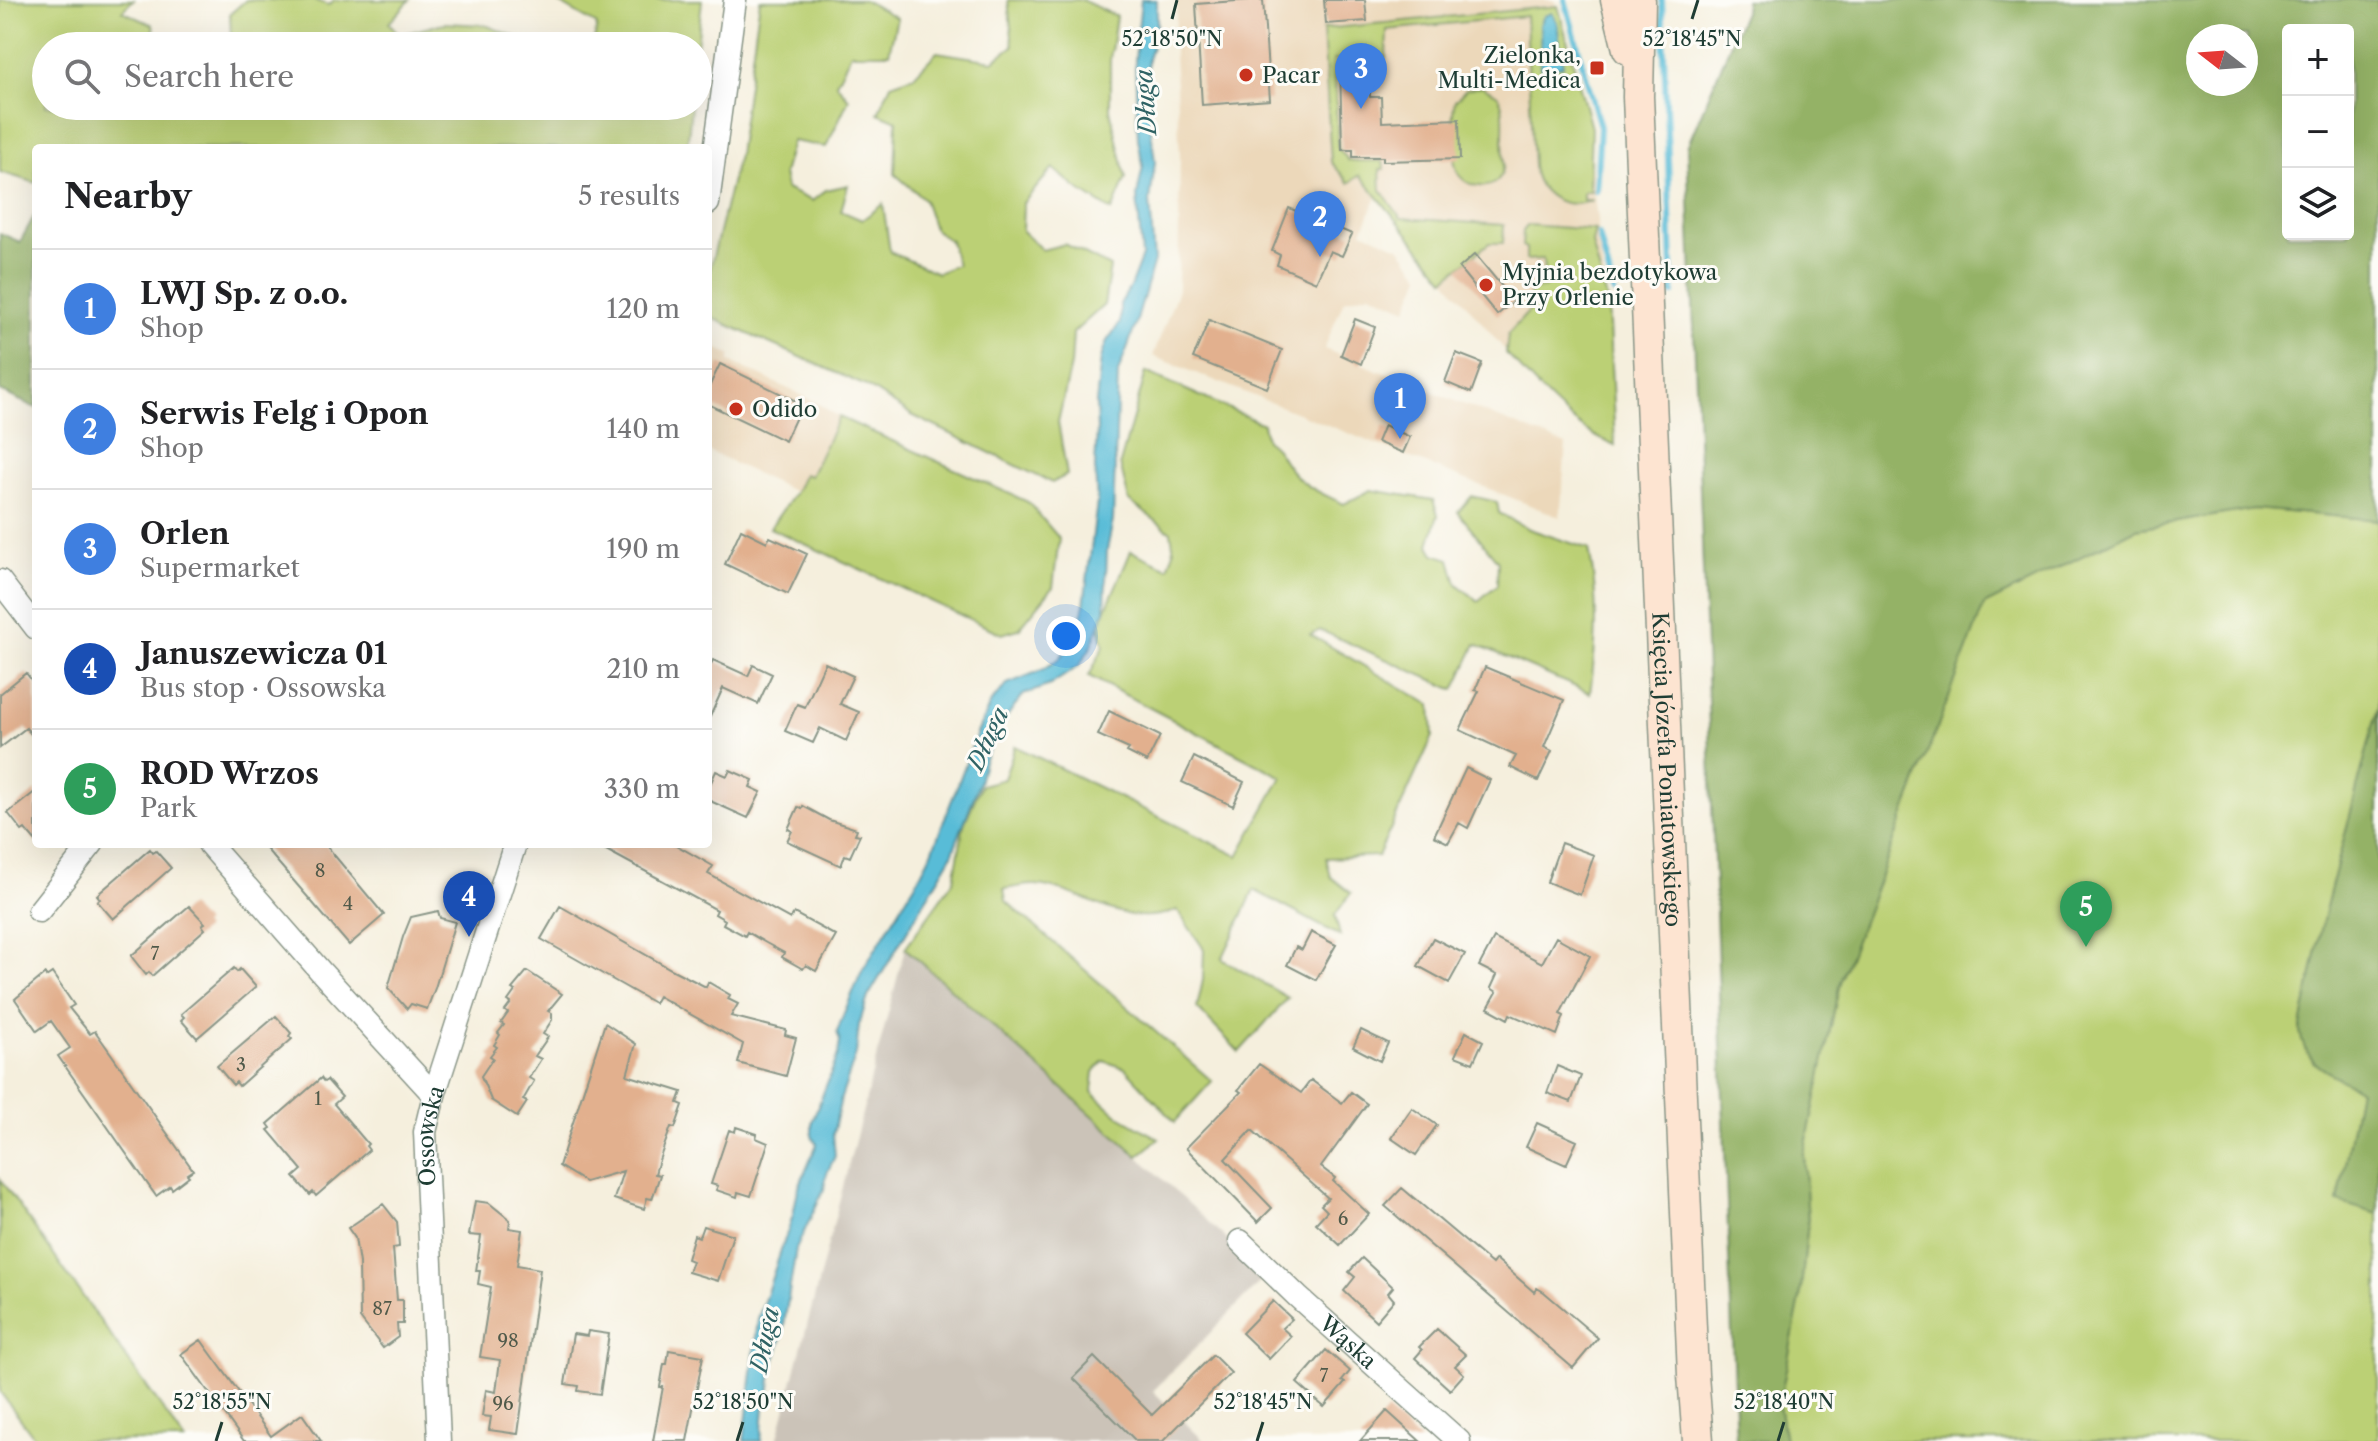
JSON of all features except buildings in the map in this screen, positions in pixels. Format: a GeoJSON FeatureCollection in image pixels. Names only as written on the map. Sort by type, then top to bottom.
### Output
{"type":"FeatureCollection","features":[{"type":"Feature","properties":{"kind":"main road","name":"Księcia Józefa Poniatowskiego"},"geometry":{"type":"LineString","coordinates":[[1616,0],[1638,97]]}},
{"type":"Feature","properties":{"kind":"main road","name":"Księcia Józefa Poniatowskiego"},"geometry":{"type":"LineString","coordinates":[[1640,0],[1638,97],[1686,1232],[1698,1441]]}},
{"type":"Feature","properties":{"kind":"street"},"geometry":{"type":"LineString","coordinates":[[712,173],[735,0]]}},
{"type":"Feature","properties":{"kind":"street"},"geometry":{"type":"LineString","coordinates":[[0,581],[32,623]]}},
{"type":"Feature","properties":{"kind":"street"},"geometry":{"type":"LineString","coordinates":[[39,911],[89,848]]}},
{"type":"Feature","properties":{"kind":"street"},"geometry":{"type":"LineString","coordinates":[[213,848],[434,1095]]}},
{"type":"Feature","properties":{"kind":"street","name":"Ossowska"},"geometry":{"type":"LineString","coordinates":[[439,1441],[432,1254],[424,1147],[427,1118],[514,848]]}},
{"type":"Feature","properties":{"kind":"street","name":"Wąska"},"geometry":{"type":"LineString","coordinates":[[1240,1241],[1459,1441]]}},
{"type":"Feature","properties":{"kind":"shaded area"},"geometry":{"type":"Polygon","coordinates":[[[1177,0],[1555,0],[1584,107],[1609,323],[1504,349],[1377,197],[1362,231],[1399,247],[1421,275],[1407,309],[1370,293],[1344,300],[1324,349],[1566,445],[1560,517],[1153,356],[1178,290],[1180,155],[1174,52],[1177,0]]]}},
{"type":"Feature","properties":{"kind":"shaded area"},"geometry":{"type":"Polygon","coordinates":[[[712,346],[731,355],[729,361],[814,401],[839,417],[810,476],[804,474],[795,492],[712,453],[712,346]]]}},
{"type":"Feature","properties":{"kind":"shaded area"},"geometry":{"type":"Polygon","coordinates":[[[905,948],[1138,1156],[1266,1276],[1153,1391],[1204,1441],[777,1441],[905,948]]]}},
{"type":"Feature","properties":{"kind":"green space"},"geometry":{"type":"Polygon","coordinates":[[[0,0],[133,0],[122,11],[153,25],[154,32],[32,32],[32,120],[690,120],[687,144],[32,144],[32,182],[0,172],[0,0]]]}},
{"type":"Feature","properties":{"kind":"green space"},"geometry":{"type":"Polygon","coordinates":[[[246,0],[313,0],[329,5],[334,0],[410,0],[389,23],[397,32],[231,32],[230,14],[246,0]]]}},
{"type":"Feature","properties":{"kind":"green space"},"geometry":{"type":"Polygon","coordinates":[[[554,0],[702,0],[699,32],[596,32],[597,25],[554,0]]]}},
{"type":"Feature","properties":{"kind":"green space"},"geometry":{"type":"Polygon","coordinates":[[[760,0],[864,0],[897,18],[889,53],[851,53],[836,83],[849,99],[826,147],[792,141],[783,174],[786,189],[812,201],[826,190],[848,185],[841,211],[862,220],[883,204],[890,252],[937,273],[957,265],[950,241],[934,229],[924,199],[895,174],[897,121],[878,113],[891,84],[914,76],[937,52],[993,61],[1013,46],[1008,0],[1082,0],[1116,16],[1110,59],[1110,110],[1126,178],[1112,211],[1053,168],[1023,203],[1022,231],[1042,250],[1065,244],[1110,267],[1104,305],[1073,333],[1071,365],[1058,422],[1067,475],[1052,483],[912,415],[866,386],[712,318],[712,261],[738,155],[760,0]]]}},
{"type":"Feature","properties":{"kind":"green space"},"geometry":{"type":"Polygon","coordinates":[[[1745,0],[2378,0],[2378,520],[2254,509],[2136,529],[1984,605],[1840,982],[1804,1154],[1808,1222],[1800,1298],[1779,1405],[1785,1441],[1736,1441],[1687,147],[1744,12],[1745,0]]]}},
{"type":"Feature","properties":{"kind":"green space"},"geometry":{"type":"Polygon","coordinates":[[[1558,6],[1591,128],[1591,191],[1583,192],[1583,200],[1592,200],[1582,203],[1572,204],[1554,198],[1540,186],[1536,177],[1526,16],[1387,30],[1386,58],[1334,60],[1338,148],[1349,161],[1383,161],[1384,169],[1380,169],[1381,190],[1401,218],[1504,225],[1503,243],[1489,243],[1445,279],[1360,175],[1349,183],[1331,162],[1323,29],[1558,6]]]}},
{"type":"Feature","properties":{"kind":"green space"},"geometry":{"type":"Polygon","coordinates":[[[444,23],[485,25],[503,32],[411,32],[444,23]]]}},
{"type":"Feature","properties":{"kind":"green space"},"geometry":{"type":"Polygon","coordinates":[[[1482,86],[1498,95],[1502,105],[1504,158],[1503,169],[1496,181],[1477,186],[1464,180],[1456,169],[1453,117],[1455,101],[1466,89],[1482,86]]]}},
{"type":"Feature","properties":{"kind":"green space"},"geometry":{"type":"Polygon","coordinates":[[[32,220],[32,406],[0,391],[0,233],[20,242],[32,220]]]}},
{"type":"Feature","properties":{"kind":"green space"},"geometry":{"type":"Polygon","coordinates":[[[1528,225],[1595,230],[1592,243],[1608,304],[1615,445],[1585,430],[1506,353],[1508,334],[1530,310],[1530,289],[1545,288],[1543,259],[1526,260],[1526,248],[1522,246],[1523,231],[1528,225]]]}},
{"type":"Feature","properties":{"kind":"green space"},"geometry":{"type":"Polygon","coordinates":[[[1146,372],[1263,424],[1266,440],[1298,478],[1344,504],[1371,490],[1433,500],[1438,515],[1429,545],[1434,554],[1450,559],[1457,584],[1478,601],[1497,585],[1498,561],[1458,512],[1472,496],[1497,502],[1499,513],[1529,529],[1589,549],[1596,621],[1590,693],[1476,644],[1455,690],[1320,630],[1311,635],[1431,705],[1433,736],[1378,856],[1326,858],[1331,877],[1351,893],[1335,915],[1340,936],[1254,890],[1222,959],[1288,998],[1239,1052],[1197,1008],[1203,980],[1204,949],[1177,910],[1139,916],[1105,908],[1055,888],[1032,885],[1004,889],[1006,901],[1212,1081],[1175,1122],[1125,1068],[1104,1061],[1094,1072],[1092,1092],[1119,1116],[1159,1139],[1138,1156],[905,948],[954,880],[964,824],[981,785],[1004,779],[1015,746],[1238,856],[1282,777],[1089,676],[1104,646],[1099,625],[1131,551],[1168,568],[1174,552],[1171,532],[1129,501],[1120,464],[1146,372]]]}},
{"type":"Feature","properties":{"kind":"green space"},"geometry":{"type":"Polygon","coordinates":[[[839,417],[1028,502],[1059,538],[1053,587],[1019,629],[1002,634],[770,528],[804,474],[810,476],[839,417]]]}},
{"type":"Feature","properties":{"kind":"green space"},"geometry":{"type":"Polygon","coordinates":[[[2254,509],[2378,520],[2378,708],[2325,911],[2300,1031],[2313,1062],[2359,1089],[2338,1201],[2378,1214],[2378,1441],[1785,1441],[1779,1405],[1800,1298],[1808,1222],[1804,1154],[1840,982],[1984,605],[2136,529],[2254,509]]]}},
{"type":"Feature","properties":{"kind":"green space"},"geometry":{"type":"Polygon","coordinates":[[[2378,708],[2378,1214],[2338,1202],[2359,1089],[2313,1061],[2300,1031],[2325,911],[2378,708]]]}},
{"type":"Feature","properties":{"kind":"green space"},"geometry":{"type":"Polygon","coordinates":[[[0,1179],[185,1441],[37,1441],[0,1392],[0,1179]]]}},
{"type":"Feature","properties":{"kind":"water","name":"Długa"},"geometry":{"type":"Polygon","coordinates":[[[1141,0],[1157,0],[1157,31],[1148,59],[1147,97],[1155,162],[1150,201],[1154,261],[1118,373],[1113,521],[1107,550],[1105,610],[1091,647],[1079,666],[1050,685],[1023,695],[1000,726],[984,761],[979,783],[951,857],[868,997],[859,1025],[856,1054],[833,1134],[835,1156],[824,1189],[796,1249],[782,1337],[764,1408],[761,1441],[744,1441],[758,1319],[793,1215],[798,1189],[817,1144],[812,1136],[812,1122],[838,1055],[840,1041],[837,1032],[844,1013],[862,971],[932,852],[991,702],[1007,684],[1042,670],[1059,659],[1073,641],[1083,613],[1097,502],[1096,403],[1101,358],[1107,341],[1120,323],[1120,304],[1142,256],[1137,196],[1143,166],[1138,139],[1135,60],[1141,0]]]}},
{"type":"Feature","properties":{"kind":"water"},"geometry":{"type":"Polygon","coordinates":[[[1552,13],[1557,22],[1563,66],[1541,69],[1540,25],[1544,16],[1552,13]]]}},
{"type":"Feature","properties":{"kind":"waterway"},"geometry":{"type":"LineString","coordinates":[[1565,0],[1600,127],[1596,191]]}},
{"type":"Feature","properties":{"kind":"waterway"},"geometry":{"type":"LineString","coordinates":[[1662,0],[1673,293],[1667,292]]}},
{"type":"Feature","properties":{"kind":"waterway"},"geometry":{"type":"LineString","coordinates":[[1599,235],[1614,293]]}},
{"type":"Feature","properties":{"kind":"place","name":"Zielonka, Multi-Medica"},"geometry":{"type":"Point","coordinates":[1597,68]}},
{"type":"Feature","properties":{"kind":"place","name":"Pacar"},"geometry":{"type":"Point","coordinates":[1246,75]}},
{"type":"Feature","properties":{"kind":"place","name":"Orlen"},"geometry":{"type":"Point","coordinates":[1361,109]}},
{"type":"Feature","properties":{"kind":"place","name":"Serwis Felg i Opon"},"geometry":{"type":"Point","coordinates":[1320,257]}},
{"type":"Feature","properties":{"kind":"place","name":"Myjnia bezdotykowa Przy Orlenie"},"geometry":{"type":"Point","coordinates":[1486,285]}},
{"type":"Feature","properties":{"kind":"place","name":"Odido"},"geometry":{"type":"Point","coordinates":[736,409]}},
{"type":"Feature","properties":{"kind":"place","name":"LWJ Sp. z o.o."},"geometry":{"type":"Point","coordinates":[1400,439]}},
{"type":"Feature","properties":{"kind":"place","name":"Januszewicza 01"},"geometry":{"type":"Point","coordinates":[469,937]}},
{"type":"Feature","properties":{"kind":"place","name":"ROD Wrzos"},"geometry":{"type":"Point","coordinates":[2086,947]}}]}
